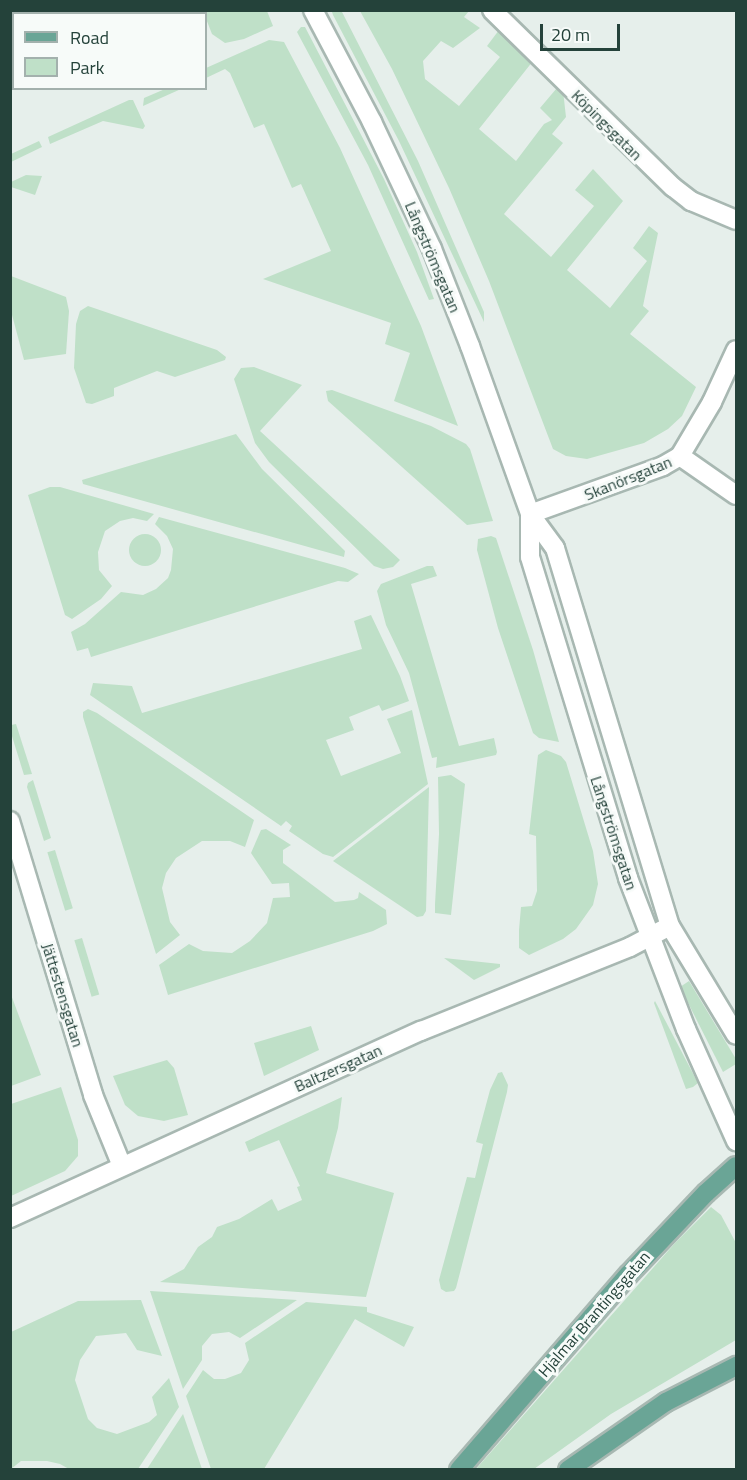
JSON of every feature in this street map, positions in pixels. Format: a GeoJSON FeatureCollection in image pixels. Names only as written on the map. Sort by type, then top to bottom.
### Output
{"type":"FeatureCollection","features":[{"type":"Feature","properties":{"kind":"main road","name":"Hjalmar Brantingsgatan"},"geometry":{"type":"LineString","coordinates":[[459,1470],[637,1266],[706,1193],[736,1166]]}},
{"type":"Feature","properties":{"kind":"main road"},"geometry":{"type":"LineString","coordinates":[[568,1470],[666,1402],[736,1366]]}},
{"type":"Feature","properties":{"kind":"main road"},"geometry":{"type":"LineString","coordinates":[[704,1383],[736,1381]]}},
{"type":"Feature","properties":{"kind":"street","name":"Långströmsgatan"},"geometry":{"type":"LineString","coordinates":[[313,10],[372,122],[432,249],[474,356],[530,514],[555,548],[670,926],[736,1035]]}},
{"type":"Feature","properties":{"kind":"street","name":"Köpingsgatan"},"geometry":{"type":"LineString","coordinates":[[492,10],[673,187],[692,201],[736,219]]}},
{"type":"Feature","properties":{"kind":"street","name":"Skanörsgatan"},"geometry":{"type":"LineString","coordinates":[[530,514],[663,466],[680,456],[712,402],[736,350]]}},
{"type":"Feature","properties":{"kind":"street"},"geometry":{"type":"LineString","coordinates":[[680,456],[736,495]]}},
{"type":"Feature","properties":{"kind":"street","name":"Långströmsgatan"},"geometry":{"type":"LineString","coordinates":[[530,514],[530,557],[591,765],[628,878],[686,1029],[736,1140]]}},
{"type":"Feature","properties":{"kind":"street","name":"Jättestensgatan"},"geometry":{"type":"LineString","coordinates":[[10,821],[93,1095],[122,1166]]}},
{"type":"Feature","properties":{"kind":"street","name":"Baltzersgatan"},"geometry":{"type":"LineString","coordinates":[[10,1218],[459,1014],[650,937],[670,926]]}},
{"type":"Feature","properties":{"kind":"green space"},"geometry":{"type":"Polygon","coordinates":[[[341,10],[418,161],[484,312],[484,322],[399,141],[333,15],[332,12],[341,10]]]}},
{"type":"Feature","properties":{"kind":"green space"},"geometry":{"type":"Polygon","coordinates":[[[11,11],[86,12],[12,12],[11,51],[11,11]]]}},
{"type":"Feature","properties":{"kind":"green space"},"geometry":{"type":"Polygon","coordinates":[[[267,11],[273,26],[244,39],[225,43],[212,34],[207,21],[207,12],[203,12],[267,11]]]}},
{"type":"Feature","properties":{"kind":"green space"},"geometry":{"type":"Polygon","coordinates":[[[360,11],[469,11],[464,17],[480,28],[453,48],[441,41],[423,61],[425,79],[459,106],[500,57],[487,46],[502,26],[533,61],[479,129],[516,161],[544,124],[552,120],[540,108],[562,82],[566,117],[552,134],[563,143],[504,214],[551,257],[594,206],[575,190],[593,169],[623,201],[567,270],[610,308],[647,261],[633,248],[649,226],[658,233],[643,306],[649,311],[630,334],[696,387],[682,416],[668,429],[644,443],[587,459],[566,456],[553,449],[489,281],[449,188],[392,69],[360,11]]]}},
{"type":"Feature","properties":{"kind":"green space"},"geometry":{"type":"Polygon","coordinates":[[[301,27],[305,27],[384,179],[417,252],[434,299],[429,300],[368,165],[297,32],[301,27]]]}},
{"type":"Feature","properties":{"kind":"green space"},"geometry":{"type":"Polygon","coordinates":[[[269,40],[284,42],[340,148],[421,326],[458,426],[394,401],[410,353],[385,344],[391,323],[263,279],[331,251],[301,184],[292,188],[264,124],[254,128],[230,73],[225,69],[207,78],[207,68],[269,40]]]}},
{"type":"Feature","properties":{"kind":"green space"},"geometry":{"type":"Polygon","coordinates":[[[163,90],[179,90],[143,106],[144,98],[163,90]]]}},
{"type":"Feature","properties":{"kind":"green space"},"geometry":{"type":"Polygon","coordinates":[[[133,100],[145,126],[143,129],[103,121],[50,144],[48,137],[133,100]]]}},
{"type":"Feature","properties":{"kind":"green space"},"geometry":{"type":"Polygon","coordinates":[[[39,141],[42,147],[11,162],[11,154],[39,141]]]}},
{"type":"Feature","properties":{"kind":"green space"},"geometry":{"type":"Polygon","coordinates":[[[26,175],[42,176],[35,195],[11,187],[11,182],[26,175]]]}},
{"type":"Feature","properties":{"kind":"green space"},"geometry":{"type":"Polygon","coordinates":[[[11,276],[66,297],[69,311],[66,354],[24,360],[11,311],[11,276]]]}},
{"type":"Feature","properties":{"kind":"green space"},"geometry":{"type":"Polygon","coordinates":[[[88,306],[217,350],[226,357],[225,360],[175,377],[157,371],[114,388],[114,396],[92,404],[86,403],[74,368],[76,324],[80,311],[88,306]]]}},
{"type":"Feature","properties":{"kind":"green space"},"geometry":{"type":"Polygon","coordinates":[[[254,367],[302,385],[260,431],[400,560],[393,567],[383,569],[374,566],[269,462],[255,443],[234,379],[241,368],[254,367]]]}},
{"type":"Feature","properties":{"kind":"green space"},"geometry":{"type":"Polygon","coordinates":[[[332,390],[431,426],[466,444],[470,449],[493,521],[467,525],[328,401],[326,391],[332,390]]]}},
{"type":"Feature","properties":{"kind":"green space"},"geometry":{"type":"Polygon","coordinates":[[[236,434],[262,469],[345,551],[344,557],[83,484],[82,480],[236,434]]]}},
{"type":"Feature","properties":{"kind":"green space"},"geometry":{"type":"Polygon","coordinates":[[[50,487],[60,487],[154,514],[147,521],[133,518],[120,521],[105,531],[98,552],[99,570],[112,586],[101,599],[72,619],[65,615],[28,495],[50,487]]]}},
{"type":"Feature","properties":{"kind":"green space"},"geometry":{"type":"Polygon","coordinates":[[[159,517],[345,568],[359,574],[348,582],[338,581],[91,657],[88,648],[77,651],[71,632],[85,624],[121,592],[143,595],[156,589],[168,578],[173,549],[167,536],[155,524],[159,517]]]}},
{"type":"Feature","properties":{"kind":"green space"},"geometry":{"type":"Polygon","coordinates":[[[145,534],[156,539],[161,550],[156,561],[145,566],[134,561],[129,550],[134,539],[145,534]]]}},
{"type":"Feature","properties":{"kind":"green space"},"geometry":{"type":"Polygon","coordinates":[[[491,536],[496,538],[533,650],[559,742],[539,738],[533,733],[498,628],[477,550],[478,539],[491,536]]]}},
{"type":"Feature","properties":{"kind":"green space"},"geometry":{"type":"Polygon","coordinates":[[[427,566],[433,566],[437,576],[411,584],[459,746],[494,738],[497,752],[496,755],[436,768],[437,757],[432,758],[409,673],[386,625],[377,591],[381,584],[427,566]]]}},
{"type":"Feature","properties":{"kind":"green space"},"geometry":{"type":"Polygon","coordinates":[[[371,615],[400,676],[409,701],[382,711],[379,705],[349,717],[354,730],[326,740],[341,776],[401,753],[387,719],[412,710],[428,784],[333,857],[323,854],[289,831],[292,826],[286,821],[281,826],[90,695],[93,683],[132,686],[142,713],[362,649],[354,621],[371,615]]]}},
{"type":"Feature","properties":{"kind":"green space"},"geometry":{"type":"Polygon","coordinates":[[[88,709],[254,820],[245,847],[230,841],[202,841],[176,858],[166,873],[162,888],[170,922],[180,935],[156,954],[83,717],[83,712],[88,709]]]}},
{"type":"Feature","properties":{"kind":"green space"},"geometry":{"type":"Polygon","coordinates":[[[16,724],[32,774],[24,775],[11,733],[11,725],[16,724]]]}},
{"type":"Feature","properties":{"kind":"green space"},"geometry":{"type":"Polygon","coordinates":[[[546,750],[561,756],[566,762],[593,851],[598,884],[593,905],[576,929],[563,939],[529,955],[519,948],[519,930],[521,907],[532,906],[537,891],[536,836],[529,834],[538,755],[546,750]]]}},
{"type":"Feature","properties":{"kind":"green space"},"geometry":{"type":"Polygon","coordinates":[[[451,775],[465,784],[451,915],[435,913],[435,904],[439,834],[438,777],[451,775]]]}},
{"type":"Feature","properties":{"kind":"green space"},"geometry":{"type":"Polygon","coordinates":[[[33,780],[51,838],[44,841],[27,787],[28,783],[33,780]]]}},
{"type":"Feature","properties":{"kind":"green space"},"geometry":{"type":"Polygon","coordinates":[[[429,787],[426,911],[423,916],[417,917],[333,861],[429,787]]]}},
{"type":"Feature","properties":{"kind":"green space"},"geometry":{"type":"Polygon","coordinates":[[[266,829],[291,845],[283,850],[283,863],[335,902],[354,900],[358,898],[359,892],[386,910],[387,924],[373,931],[168,995],[159,965],[189,944],[203,951],[232,953],[250,941],[267,923],[273,898],[290,897],[289,883],[272,884],[251,853],[261,830],[266,829]]]}},
{"type":"Feature","properties":{"kind":"green space"},"geometry":{"type":"Polygon","coordinates":[[[55,850],[73,908],[65,911],[47,852],[55,850]]]}},
{"type":"Feature","properties":{"kind":"green space"},"geometry":{"type":"Polygon","coordinates":[[[82,938],[99,994],[92,997],[74,940],[82,938]]]}},
{"type":"Feature","properties":{"kind":"green space"},"geometry":{"type":"Polygon","coordinates":[[[444,958],[500,964],[500,967],[474,980],[444,958]]]}},
{"type":"Feature","properties":{"kind":"green space"},"geometry":{"type":"Polygon","coordinates":[[[689,981],[736,1059],[736,1064],[723,1072],[680,987],[689,981]]]}},
{"type":"Feature","properties":{"kind":"green space"},"geometry":{"type":"Polygon","coordinates":[[[10,992],[41,1075],[11,1086],[10,1086],[10,992]]]}},
{"type":"Feature","properties":{"kind":"green space"},"geometry":{"type":"Polygon","coordinates":[[[655,1001],[698,1083],[693,1087],[686,1089],[655,1001]]]}},
{"type":"Feature","properties":{"kind":"green space"},"geometry":{"type":"Polygon","coordinates":[[[311,1026],[319,1050],[264,1076],[254,1043],[311,1026]]]}},
{"type":"Feature","properties":{"kind":"green space"},"geometry":{"type":"Polygon","coordinates":[[[167,1060],[174,1068],[188,1115],[164,1121],[138,1116],[125,1105],[113,1076],[167,1060]]]}},
{"type":"Feature","properties":{"kind":"green space"},"geometry":{"type":"Polygon","coordinates":[[[502,1072],[508,1085],[507,1092],[456,1288],[454,1291],[446,1292],[441,1289],[439,1280],[467,1177],[475,1178],[483,1144],[476,1142],[490,1090],[498,1073],[502,1072]]]}},
{"type":"Feature","properties":{"kind":"green space"},"geometry":{"type":"Polygon","coordinates":[[[61,1087],[78,1140],[78,1156],[65,1171],[11,1196],[11,1104],[61,1087]]]}},
{"type":"Feature","properties":{"kind":"green space"},"geometry":{"type":"Polygon","coordinates":[[[342,1097],[338,1128],[326,1173],[394,1193],[366,1297],[160,1282],[184,1269],[198,1247],[212,1237],[217,1227],[239,1219],[272,1199],[278,1211],[302,1200],[297,1187],[300,1186],[279,1140],[249,1152],[245,1142],[342,1097]]]}},
{"type":"Feature","properties":{"kind":"green space"},"geometry":{"type":"Polygon","coordinates":[[[711,1207],[721,1215],[736,1243],[736,1340],[611,1414],[534,1469],[476,1469],[675,1243],[711,1207]]]}},
{"type":"Feature","properties":{"kind":"green space"},"geometry":{"type":"Polygon","coordinates":[[[150,1291],[297,1300],[240,1338],[229,1332],[212,1334],[202,1346],[202,1360],[183,1389],[150,1291]]]}},
{"type":"Feature","properties":{"kind":"green space"},"geometry":{"type":"Polygon","coordinates":[[[141,1300],[162,1356],[137,1350],[126,1333],[96,1336],[80,1360],[75,1380],[88,1419],[97,1428],[117,1434],[149,1422],[157,1415],[152,1397],[169,1378],[179,1407],[138,1469],[69,1469],[47,1461],[21,1461],[11,1469],[11,1332],[78,1301],[141,1300]]]}},
{"type":"Feature","properties":{"kind":"green space"},"geometry":{"type":"Polygon","coordinates":[[[306,1302],[367,1307],[367,1312],[414,1327],[404,1347],[355,1319],[264,1469],[211,1469],[186,1396],[203,1370],[214,1379],[225,1379],[241,1373],[249,1360],[245,1343],[306,1302]]]}},
{"type":"Feature","properties":{"kind":"green space"},"geometry":{"type":"Polygon","coordinates":[[[183,1414],[202,1469],[147,1469],[183,1414]]]}}]}
